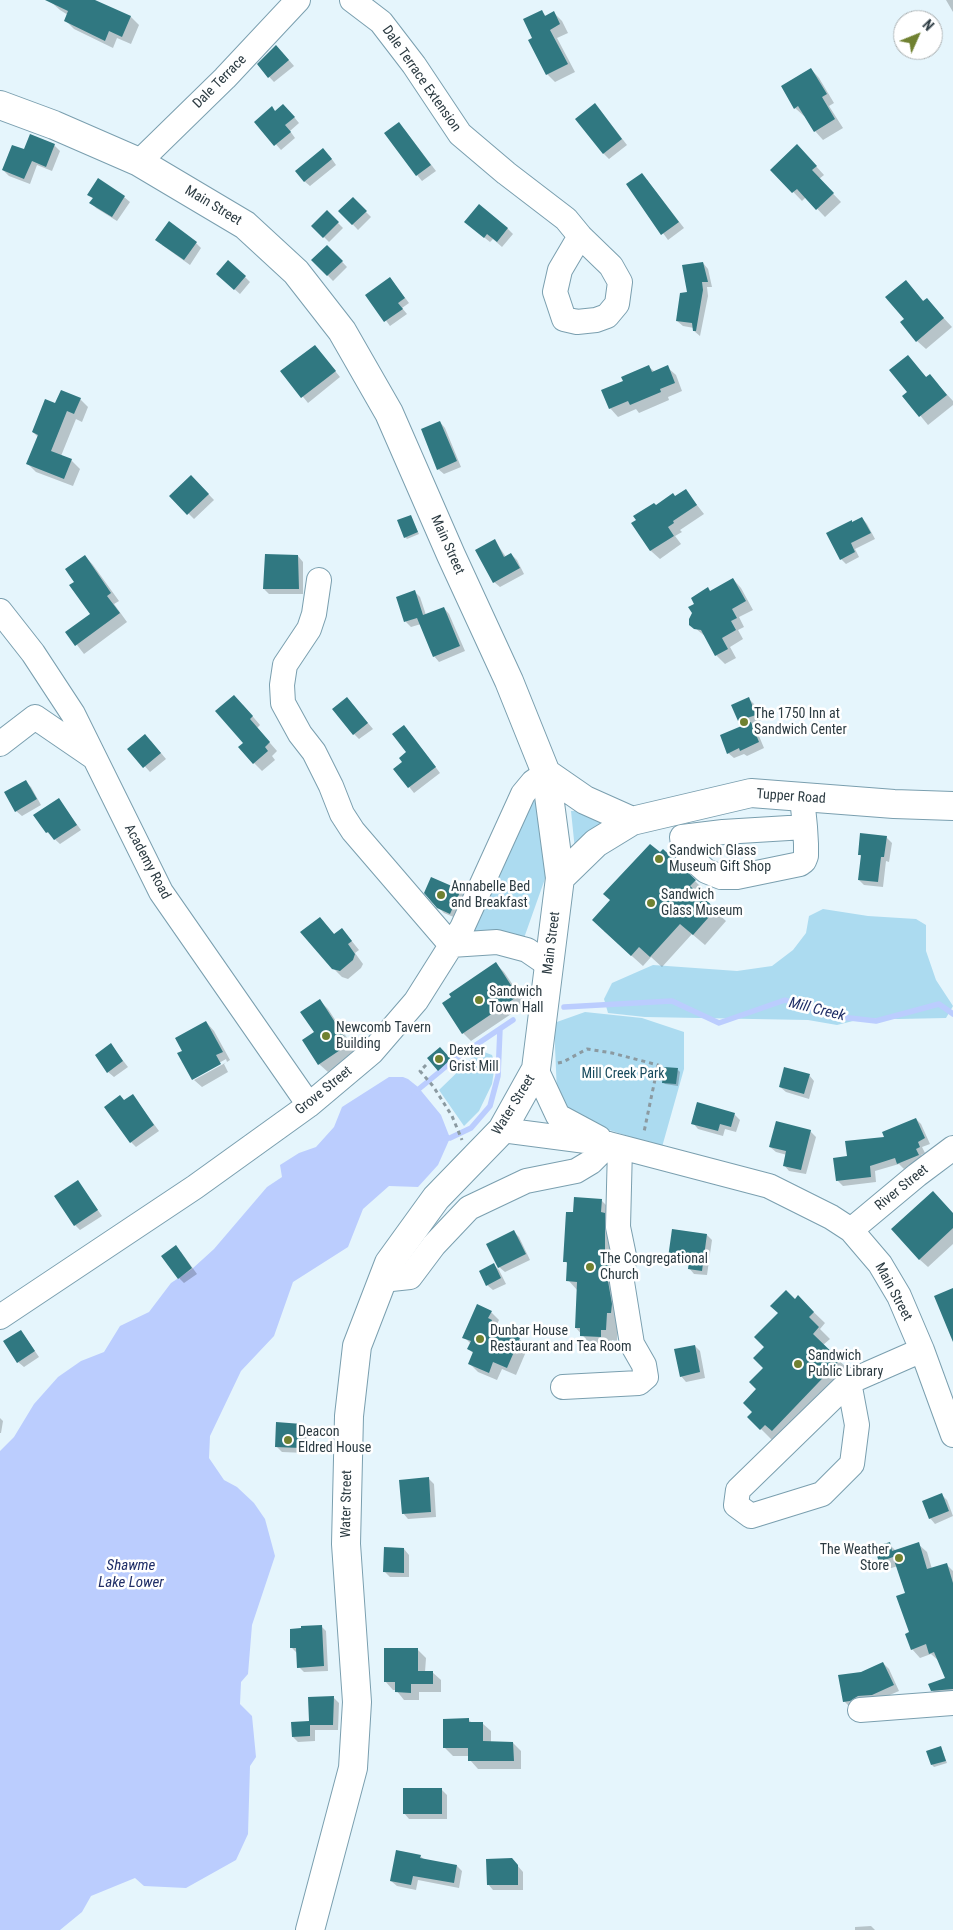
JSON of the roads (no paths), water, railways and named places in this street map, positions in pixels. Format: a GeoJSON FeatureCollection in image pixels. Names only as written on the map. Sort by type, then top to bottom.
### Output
{"type":"FeatureCollection","features":[{"type":"Feature","properties":{"kind":"main road","name":"Main Street"},"geometry":{"type":"LineString","coordinates":[[0,105],[54,125],[139,162],[245,225],[296,272],[342,331],[388,412],[509,681],[546,773],[560,878],[537,1066]]}},
{"type":"Feature","properties":{"kind":"main road"},"geometry":{"type":"LineString","coordinates":[[546,773],[585,800],[632,820]]}},
{"type":"Feature","properties":{"kind":"main road","name":"Tupper Road"},"geometry":{"type":"LineString","coordinates":[[560,878],[596,843],[632,820],[751,793],[894,804],[953,806]]}},
{"type":"Feature","properties":{"kind":"main road","name":"Water Street"},"geometry":{"type":"LineString","coordinates":[[310,1930],[354,1768],[357,1702],[346,1544],[349,1416],[357,1346],[388,1263],[436,1198],[502,1130],[537,1066]]}},
{"type":"Feature","properties":{"kind":"street","name":"Dale Terrace"},"geometry":{"type":"LineString","coordinates":[[139,162],[225,78],[298,0]]}},
{"type":"Feature","properties":{"kind":"street","name":"Dale Terrace Extension"},"geometry":{"type":"LineString","coordinates":[[352,0],[381,22],[414,65],[460,134],[506,173],[566,219],[580,236]]}},
{"type":"Feature","properties":{"kind":"street"},"geometry":{"type":"LineString","coordinates":[[319,580],[314,614],[309,629],[285,665],[282,685],[283,703],[300,734],[314,752],[342,814],[353,831],[450,945],[497,942],[527,950],[549,964]]}},
{"type":"Feature","properties":{"kind":"street","name":"Academy Road"},"geometry":{"type":"LineString","coordinates":[[0,611],[33,653],[73,714],[161,892],[309,1105]]}},
{"type":"Feature","properties":{"kind":"street"},"geometry":{"type":"LineString","coordinates":[[0,744],[35,717],[93,757]]}},
{"type":"Feature","properties":{"kind":"street","name":"Grove Street"},"geometry":{"type":"LineString","coordinates":[[0,1318],[195,1187],[309,1105],[372,1052],[416,1001],[468,918],[522,794],[533,782],[546,773]]}},
{"type":"Feature","properties":{"kind":"street"},"geometry":{"type":"LineString","coordinates":[[668,812],[682,837],[683,845],[689,856],[706,871],[721,877],[737,877],[800,864],[804,861],[806,856],[802,797]]}},
{"type":"Feature","properties":{"kind":"street"},"geometry":{"type":"LineString","coordinates":[[682,837],[723,832],[805,828]]}},
{"type":"Feature","properties":{"kind":"street","name":"Main Street"},"geometry":{"type":"LineString","coordinates":[[537,1066],[558,1116],[623,1148]]}},
{"type":"Feature","properties":{"kind":"street","name":"Main Street"},"geometry":{"type":"LineString","coordinates":[[502,1130],[623,1148],[769,1186],[831,1217],[851,1230],[880,1264],[894,1288],[922,1350],[953,1435]]}},
{"type":"Feature","properties":{"kind":"street"},"geometry":{"type":"LineString","coordinates":[[382,1280],[410,1277],[434,1245],[468,1208],[526,1181],[576,1171],[623,1148],[618,1226],[624,1256],[622,1282],[632,1344],[644,1365],[646,1377],[639,1383],[563,1387]]}},
{"type":"Feature","properties":{"kind":"street","name":"River Street"},"geometry":{"type":"LineString","coordinates":[[851,1230],[917,1175],[953,1148]]}},
{"type":"Feature","properties":{"kind":"street"},"geometry":{"type":"LineString","coordinates":[[849,1382],[857,1425],[852,1464],[822,1494],[751,1516],[736,1505],[738,1490],[849,1382],[922,1350]]}},
{"type":"Feature","properties":{"kind":"street"},"geometry":{"type":"LineString","coordinates":[[860,1710],[953,1703]]}},
{"type":"Feature","properties":{"kind":"water","name":"Shawme Lake Lower"},"geometry":{"type":"Polygon","coordinates":[[[389,1077],[408,1079],[418,1087],[441,1115],[450,1138],[438,1165],[418,1187],[389,1186],[363,1209],[348,1247],[293,1282],[274,1336],[241,1371],[210,1436],[209,1458],[224,1480],[237,1487],[254,1503],[265,1519],[275,1556],[252,1625],[248,1674],[241,1682],[240,1704],[252,1716],[256,1757],[250,1766],[248,1834],[236,1860],[186,1888],[144,1886],[135,1878],[91,1896],[82,1912],[60,1930],[0,1930],[0,1451],[14,1437],[34,1404],[58,1377],[81,1361],[104,1352],[120,1326],[149,1312],[171,1283],[192,1269],[214,1249],[267,1187],[282,1177],[280,1165],[299,1153],[316,1147],[334,1127],[342,1107],[389,1077]]]}},
{"type":"Feature","properties":{"kind":"waterway","name":"Mill Creek"},"geometry":{"type":"LineString","coordinates":[[564,1007],[672,1001],[719,1023],[785,1000],[832,1016],[876,1021],[939,1004],[953,1014]]}},
{"type":"Feature","properties":{"kind":"waterway"},"geometry":{"type":"LineString","coordinates":[[414,1093],[455,1059],[513,1020]]}},
{"type":"Feature","properties":{"kind":"waterway"},"geometry":{"type":"LineString","coordinates":[[443,1138],[450,1138],[471,1128],[490,1106],[498,1076],[500,1029]]}},
{"type":"Feature","properties":{"kind":"place","name":"The 1750 Inn at Sandwich Center"},"geometry":{"type":"Point","coordinates":[744,722]}},
{"type":"Feature","properties":{"kind":"place","name":"Sandwich Glass Museum Gift Shop"},"geometry":{"type":"Point","coordinates":[659,859]}},
{"type":"Feature","properties":{"kind":"place","name":"Annabelle Bed and Breakfast"},"geometry":{"type":"Point","coordinates":[441,895]}},
{"type":"Feature","properties":{"kind":"place","name":"Sandwich Glass Museum"},"geometry":{"type":"Point","coordinates":[651,903]}},
{"type":"Feature","properties":{"kind":"place","name":"Sandwich Town Hall"},"geometry":{"type":"Point","coordinates":[479,1000]}},
{"type":"Feature","properties":{"kind":"place","name":"Newcomb Tavern Building"},"geometry":{"type":"Point","coordinates":[326,1036]}},
{"type":"Feature","properties":{"kind":"place","name":"Dexter Grist Mill"},"geometry":{"type":"Point","coordinates":[439,1059]}},
{"type":"Feature","properties":{"kind":"place","name":"The Congregational Church"},"geometry":{"type":"Point","coordinates":[590,1267]}},
{"type":"Feature","properties":{"kind":"place","name":"Dunbar House Restaurant and Tea Room"},"geometry":{"type":"Point","coordinates":[480,1339]}},
{"type":"Feature","properties":{"kind":"place","name":"Sandwich Public Library"},"geometry":{"type":"Point","coordinates":[798,1364]}},
{"type":"Feature","properties":{"kind":"place","name":"Deacon Eldred House"},"geometry":{"type":"Point","coordinates":[288,1440]}},
{"type":"Feature","properties":{"kind":"place","name":"The Weather Store"},"geometry":{"type":"Point","coordinates":[899,1558]}},
{"type":"Feature","properties":{"kind":"park label","name":"Mill Creek Park"},"geometry":{"type":"Point","coordinates":[623,1074]}}]}
